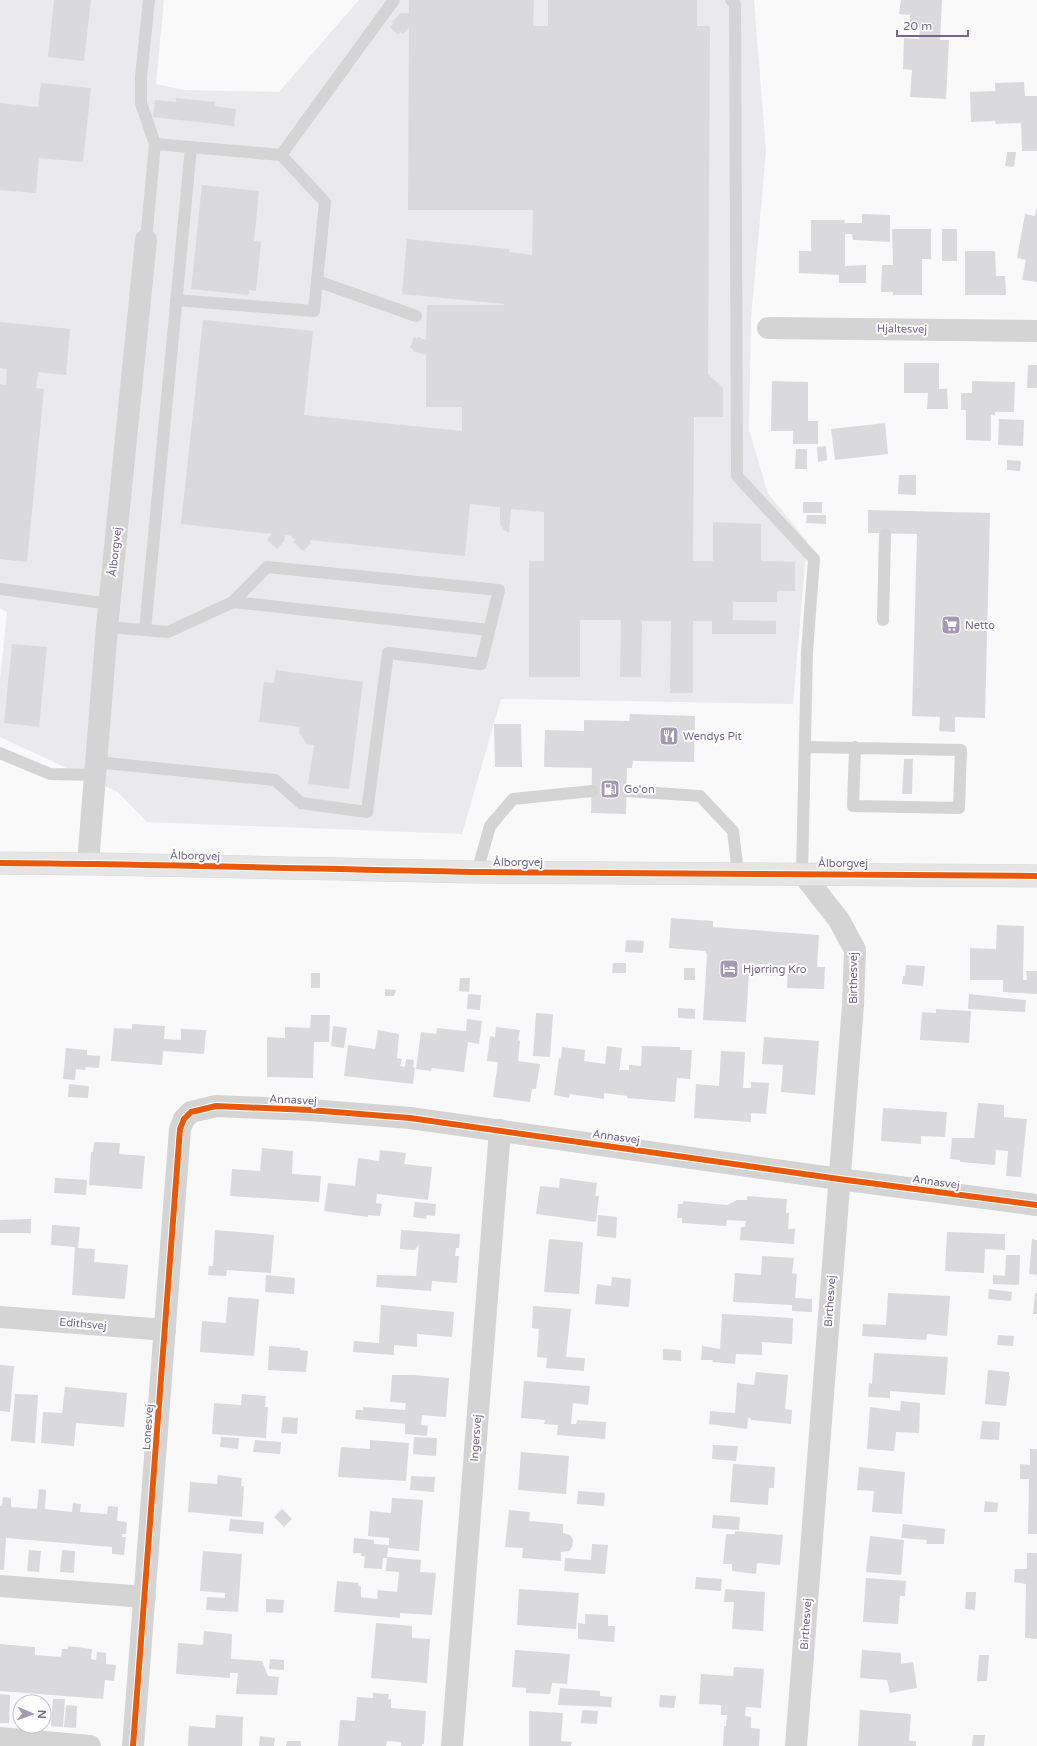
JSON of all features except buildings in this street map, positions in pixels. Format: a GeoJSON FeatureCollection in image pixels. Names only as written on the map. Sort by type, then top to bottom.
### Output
{"type":"FeatureCollection","features":[{"type":"Feature","properties":{"kind":"main road","name":"Ålborgvej"},"geometry":{"type":"LineString","coordinates":[[0,863],[477,872],[802,873],[1037,876]]}},
{"type":"Feature","properties":{"kind":"street","name":"Ålborgvej"},"geometry":{"type":"LineString","coordinates":[[88,864],[94,768],[107,627],[146,240]]}},
{"type":"Feature","properties":{"kind":"street","name":"Hjaltesvej"},"geometry":{"type":"LineString","coordinates":[[768,328],[1037,331]]}},
{"type":"Feature","properties":{"kind":"street","name":"Birthesvej"},"geometry":{"type":"LineString","coordinates":[[796,1746],[853,1005],[855,950],[839,920],[802,873]]}},
{"type":"Feature","properties":{"kind":"street","name":"Annasvej"},"geometry":{"type":"LineString","coordinates":[[191,1112],[216,1106],[310,1110],[410,1118],[839,1179],[1037,1205]]}},
{"type":"Feature","properties":{"kind":"street","name":"Lonesvej"},"geometry":{"type":"LineString","coordinates":[[133,1746],[180,1129],[184,1119],[191,1112]]}},
{"type":"Feature","properties":{"kind":"street","name":"Ingersvej"},"geometry":{"type":"LineString","coordinates":[[452,1746],[500,1130]]}},
{"type":"Feature","properties":{"kind":"street","name":"Edithsvej"},"geometry":{"type":"LineString","coordinates":[[0,1317],[165,1330]]}},
{"type":"Feature","properties":{"kind":"street"},"geometry":{"type":"LineString","coordinates":[[0,1586],[145,1597]]}},
{"type":"Feature","properties":{"kind":"street"},"geometry":{"type":"LineString","coordinates":[[0,1738],[90,1746]]}},
{"type":"Feature","properties":{"kind":"lane"},"geometry":{"type":"LineString","coordinates":[[146,240],[155,144],[141,103],[141,77],[149,0]]}},
{"type":"Feature","properties":{"kind":"lane"},"geometry":{"type":"LineString","coordinates":[[281,155],[394,0]]}},
{"type":"Feature","properties":{"kind":"lane"},"geometry":{"type":"LineString","coordinates":[[731,0],[735,4],[737,476],[814,559],[807,652],[802,873]]}},
{"type":"Feature","properties":{"kind":"lane"},"geometry":{"type":"LineString","coordinates":[[155,144],[281,155],[325,202],[314,311],[176,300]]}},
{"type":"Feature","properties":{"kind":"lane"},"geometry":{"type":"LineString","coordinates":[[145,630],[191,147]]}},
{"type":"Feature","properties":{"kind":"lane"},"geometry":{"type":"LineString","coordinates":[[317,281],[416,316]]}},
{"type":"Feature","properties":{"kind":"lane"},"geometry":{"type":"LineString","coordinates":[[883,620],[885,535]]}},
{"type":"Feature","properties":{"kind":"lane"},"geometry":{"type":"LineString","coordinates":[[0,753],[50,774],[94,768],[275,780],[300,803],[367,812],[388,653],[481,664],[500,590],[267,567],[233,602],[168,632],[107,627]]}},
{"type":"Feature","properties":{"kind":"lane"},"geometry":{"type":"LineString","coordinates":[[0,589],[110,604]]}},
{"type":"Feature","properties":{"kind":"lane"},"geometry":{"type":"LineString","coordinates":[[233,602],[489,630]]}},
{"type":"Feature","properties":{"kind":"lane"},"geometry":{"type":"LineString","coordinates":[[804,747],[855,747],[961,750],[959,808],[853,806],[855,747]]}},
{"type":"Feature","properties":{"kind":"lane"},"geometry":{"type":"LineString","coordinates":[[477,872],[490,826],[513,799],[592,791]]}},
{"type":"Feature","properties":{"kind":"lane"},"geometry":{"type":"LineString","coordinates":[[627,791],[700,796],[733,831],[738,873]]}},
{"type":"Feature","properties":{"kind":"shaded area"},"geometry":{"type":"Polygon","coordinates":[[[0,0],[164,0],[156,84],[183,90],[279,92],[359,0],[754,0],[766,152],[751,318],[749,430],[768,494],[807,541],[793,704],[501,699],[462,834],[147,822],[118,792],[0,737],[0,680],[7,612],[0,609],[0,0]]]}},
{"type":"Feature","properties":{"kind":"cycle path"},"geometry":{"type":"LineString","coordinates":[[0,863],[544,873],[1037,876]]}},
{"type":"Feature","properties":{"kind":"cycle path"},"geometry":{"type":"LineString","coordinates":[[133,1746],[180,1129],[184,1119],[191,1112],[216,1106],[310,1110],[410,1118],[839,1179],[1037,1205]]}},
{"type":"Feature","properties":{"kind":"place","name":"Netto"},"geometry":{"type":"Point","coordinates":[951,625]}},
{"type":"Feature","properties":{"kind":"place","name":"Wendys Pit"},"geometry":{"type":"Point","coordinates":[669,736]}},
{"type":"Feature","properties":{"kind":"place","name":"Go'on"},"geometry":{"type":"Point","coordinates":[610,789]}},
{"type":"Feature","properties":{"kind":"place","name":"Hjørring Kro"},"geometry":{"type":"Point","coordinates":[729,969]}}]}
